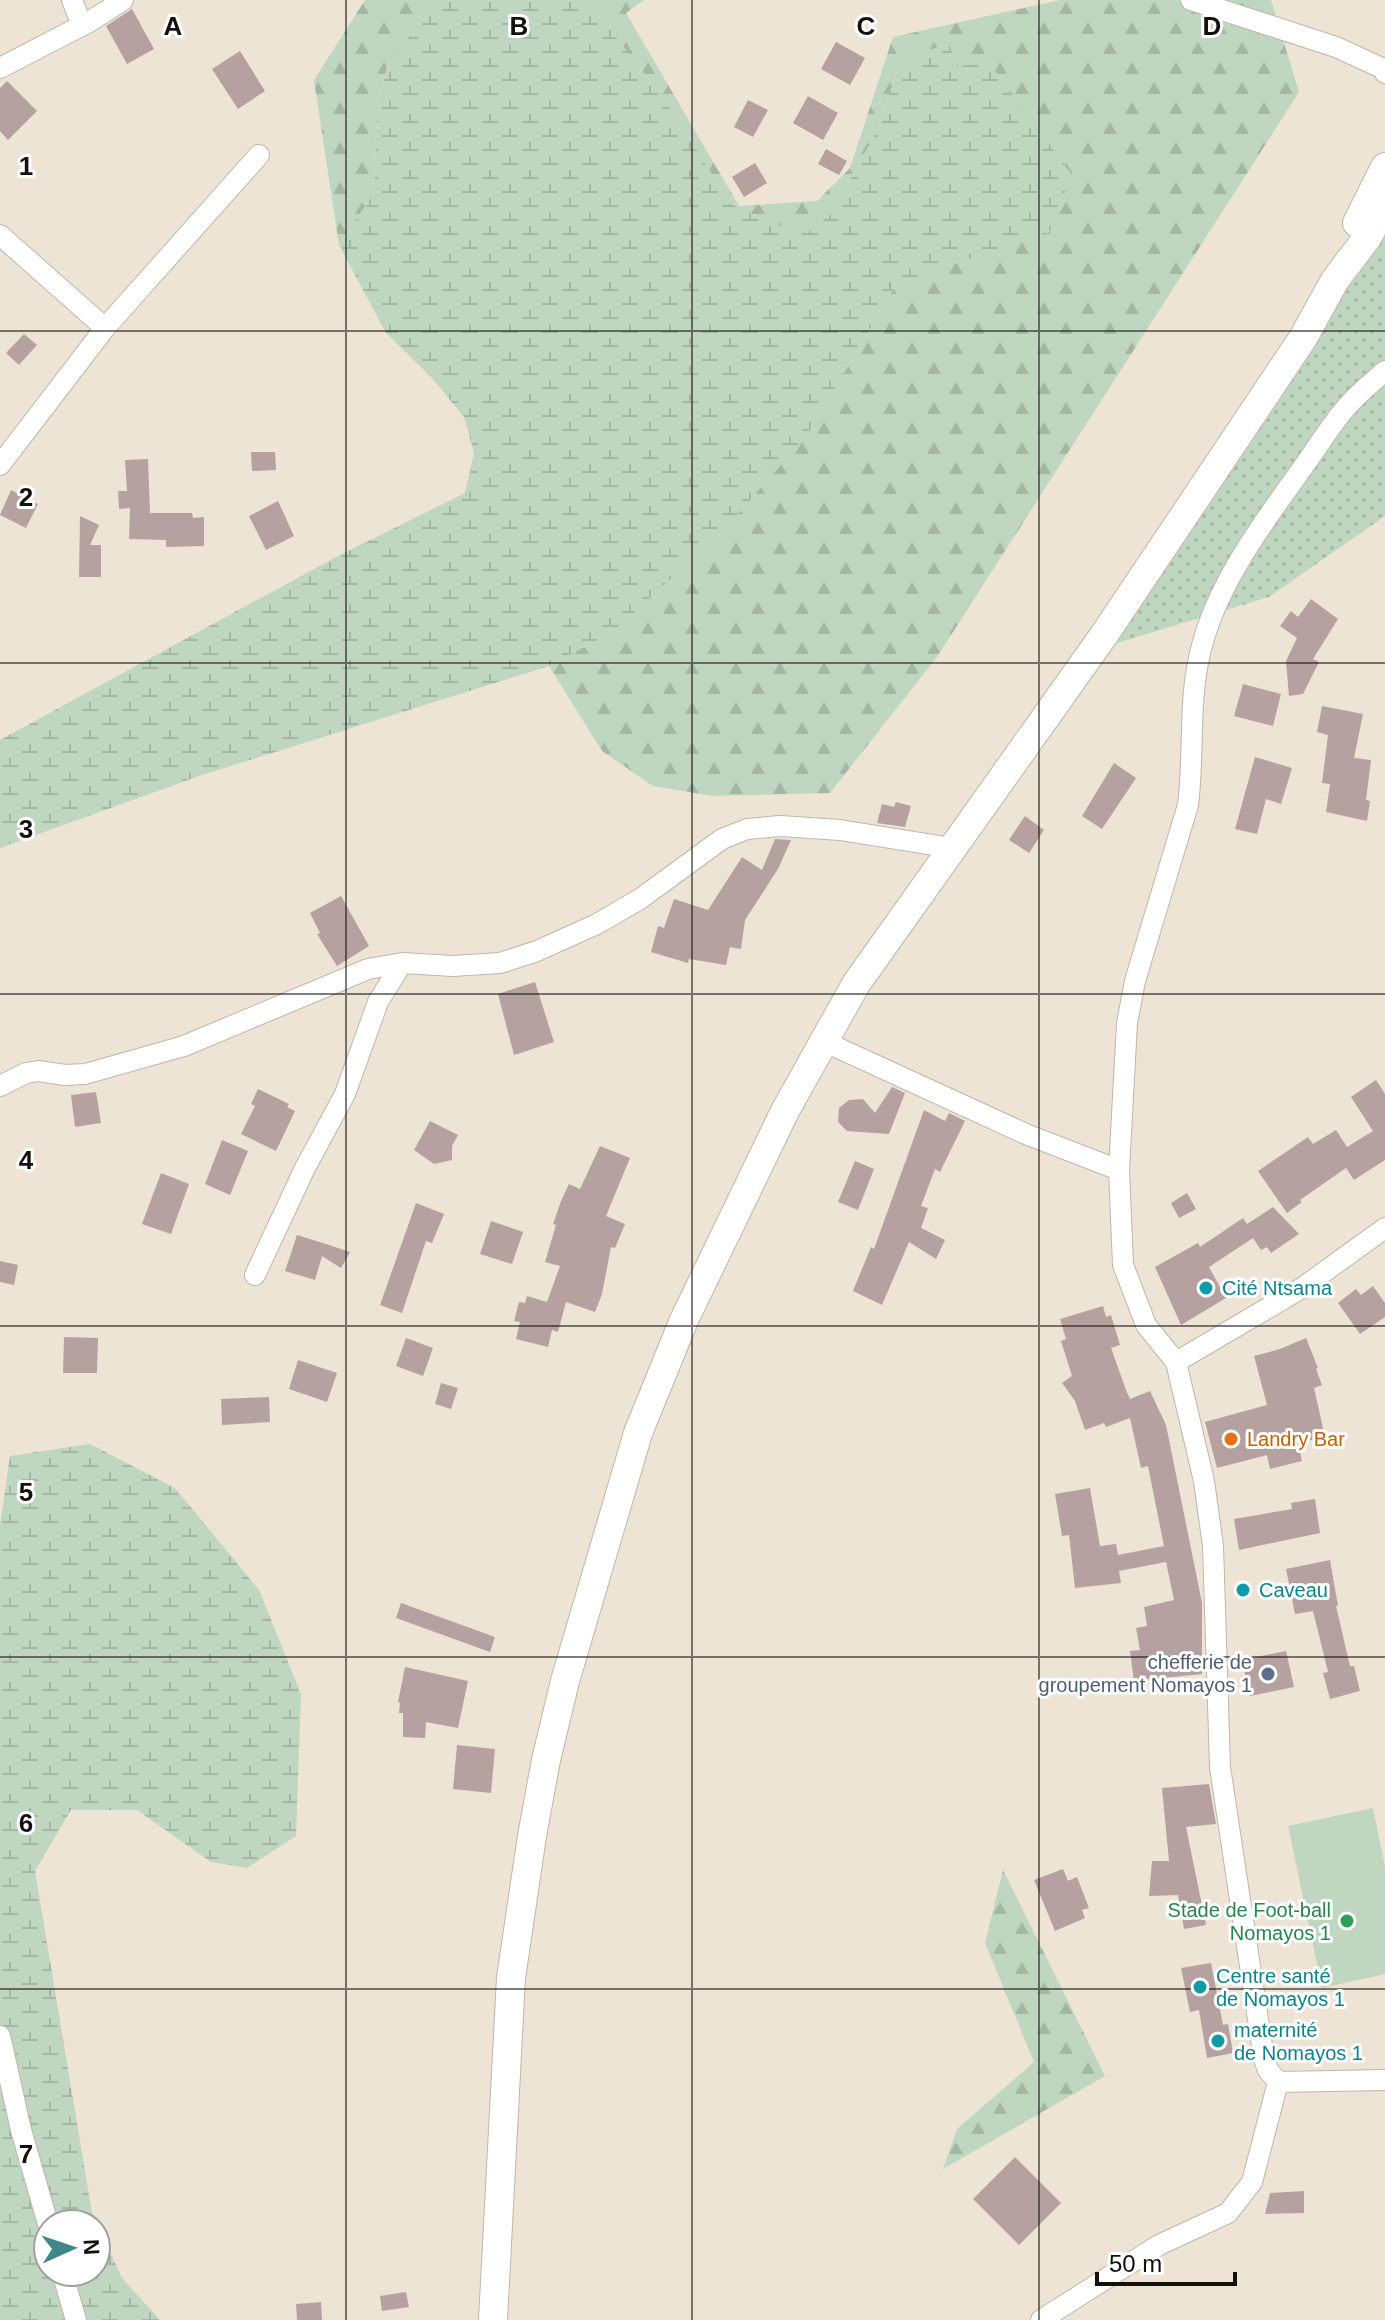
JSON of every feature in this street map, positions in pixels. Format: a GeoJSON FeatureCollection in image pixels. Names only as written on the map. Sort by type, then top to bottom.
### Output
{"type":"FeatureCollection","features":[{"type":"Feature","properties":{"kind":"highway"},"geometry":{"type":"LineString","coordinates":[[1335,280],[1353,230],[1385,167]]}},
{"type":"Feature","properties":{"kind":"highway"},"geometry":{"type":"LineString","coordinates":[[493,2320],[511,1978],[532,1836],[565,1681],[638,1433],[684,1320],[785,1111],[856,984],[1104,635],[1303,338],[1335,280],[1367,238],[1385,205]]}},
{"type":"Feature","properties":{"kind":"street"},"geometry":{"type":"LineString","coordinates":[[72,0],[82,26]]}},
{"type":"Feature","properties":{"kind":"street"},"geometry":{"type":"LineString","coordinates":[[0,68],[82,26],[123,0]]}},
{"type":"Feature","properties":{"kind":"street"},"geometry":{"type":"LineString","coordinates":[[1191,0],[1336,47],[1384,69],[1385,73]]}},
{"type":"Feature","properties":{"kind":"street"},"geometry":{"type":"LineString","coordinates":[[0,465],[105,328],[259,155]]}},
{"type":"Feature","properties":{"kind":"street"},"geometry":{"type":"LineString","coordinates":[[0,235],[105,328]]}},
{"type":"Feature","properties":{"kind":"street"},"geometry":{"type":"LineString","coordinates":[[1278,2082],[1264,2059],[1220,1767],[1213,1546],[1204,1481],[1176,1362],[1146,1325],[1123,1265],[1119,1170],[1127,1023],[1135,981],[1188,805],[1192,778],[1193,693],[1207,629],[1230,581],[1271,513],[1338,417],[1385,371]]}},
{"type":"Feature","properties":{"kind":"street"},"geometry":{"type":"LineString","coordinates":[[0,1086],[26,1073],[85,1074],[184,1046],[368,969],[402,963],[453,966],[500,963],[537,951],[597,924],[640,899],[722,839],[747,829],[780,826],[840,830],[952,848]]}},
{"type":"Feature","properties":{"kind":"street"},"geometry":{"type":"LineString","coordinates":[[255,1275],[305,1168],[345,1094],[378,1002],[402,963]]}},
{"type":"Feature","properties":{"kind":"street"},"geometry":{"type":"LineString","coordinates":[[823,1041],[1028,1135],[1119,1170]]}},
{"type":"Feature","properties":{"kind":"street"},"geometry":{"type":"LineString","coordinates":[[1176,1362],[1302,1288],[1385,1228]]}},
{"type":"Feature","properties":{"kind":"street"},"geometry":{"type":"LineString","coordinates":[[0,2036],[21,2130],[43,2208]]}},
{"type":"Feature","properties":{"kind":"street"},"geometry":{"type":"LineString","coordinates":[[1278,2082],[1385,2080]]}},
{"type":"Feature","properties":{"kind":"street"},"geometry":{"type":"LineString","coordinates":[[1041,2320],[1159,2245],[1228,2213],[1252,2182],[1278,2082]]}},
{"type":"Feature","properties":{"kind":"street"},"geometry":{"type":"LineString","coordinates":[[67,2288],[76,2320]]}},
{"type":"Feature","properties":{"kind":"green space"},"geometry":{"type":"Polygon","coordinates":[[[365,0],[439,0],[388,63],[377,109],[374,193],[339,245],[314,80],[365,0]]]}},
{"type":"Feature","properties":{"kind":"green space"},"geometry":{"type":"Polygon","coordinates":[[[439,0],[588,0],[679,120],[729,203],[771,223],[807,233],[831,214],[877,131],[901,59],[949,44],[957,66],[990,64],[1072,175],[1049,233],[897,283],[808,434],[722,532],[614,631],[549,666],[202,775],[0,848],[0,740],[336,557],[465,493],[474,453],[464,417],[432,378],[386,333],[339,245],[374,193],[377,109],[388,63],[439,0]]]}},
{"type":"Feature","properties":{"kind":"green space"},"geometry":{"type":"Polygon","coordinates":[[[588,0],[644,0],[626,13],[739,206],[817,201],[850,168],[893,37],[1060,0],[1271,0],[1299,92],[937,657],[830,793],[713,796],[653,786],[602,751],[549,666],[614,631],[808,434],[897,283],[966,259],[957,67],[949,44],[901,59],[877,131],[831,214],[807,233],[771,223],[729,203],[679,120],[588,0]]]}},
{"type":"Feature","properties":{"kind":"green space"},"geometry":{"type":"Polygon","coordinates":[[[1385,186],[1385,516],[1269,597],[1094,650],[1385,186]]]}},
{"type":"Feature","properties":{"kind":"green space"},"geometry":{"type":"Polygon","coordinates":[[[90,1444],[175,1488],[259,1590],[301,1694],[296,1836],[247,1868],[211,1862],[137,1810],[71,1810],[35,1871],[91,2208],[32,2208],[32,2288],[112,2288],[112,2256],[122,2278],[160,2320],[0,2320],[0,1525],[10,1456],[90,1444]]]}},
{"type":"Feature","properties":{"kind":"green space","name":"Stade de Foot-ball Nomayos 1"},"geometry":{"type":"Polygon","coordinates":[[[1373,1808],[1385,1867],[1385,1974],[1322,1988],[1288,1826],[1373,1808]]]}},
{"type":"Feature","properties":{"kind":"green space"},"geometry":{"type":"Polygon","coordinates":[[[1003,1870],[1105,2076],[943,2169],[957,2129],[1034,2062],[985,1943],[1003,1870]]]}},
{"type":"Feature","properties":{"kind":"building"},"geometry":{"type":"Polygon","coordinates":[[[132,9],[154,49],[127,64],[106,26],[132,9]]]}},
{"type":"Feature","properties":{"kind":"building"},"geometry":{"type":"Polygon","coordinates":[[[836,42],[865,58],[850,85],[821,69],[836,42]]]}},
{"type":"Feature","properties":{"kind":"building"},"geometry":{"type":"Polygon","coordinates":[[[240,51],[265,91],[238,109],[212,69],[240,51]]]}},
{"type":"Feature","properties":{"kind":"building"},"geometry":{"type":"Polygon","coordinates":[[[7,81],[37,111],[8,140],[0,131],[0,88],[7,81]]]}},
{"type":"Feature","properties":{"kind":"building"},"geometry":{"type":"Polygon","coordinates":[[[808,96],[838,113],[823,140],[793,123],[808,96]]]}},
{"type":"Feature","properties":{"kind":"building"},"geometry":{"type":"Polygon","coordinates":[[[748,100],[768,110],[753,137],[734,127],[748,100]]]}},
{"type":"Feature","properties":{"kind":"building"},"geometry":{"type":"Polygon","coordinates":[[[826,149],[847,161],[839,175],[818,164],[826,149]]]}},
{"type":"Feature","properties":{"kind":"building"},"geometry":{"type":"Polygon","coordinates":[[[755,163],[767,183],[744,197],[732,177],[755,163]]]}},
{"type":"Feature","properties":{"kind":"building"},"geometry":{"type":"Polygon","coordinates":[[[24,334],[37,345],[19,365],[6,353],[24,334]]]}},
{"type":"Feature","properties":{"kind":"building"},"geometry":{"type":"Polygon","coordinates":[[[251,452],[275,452],[276,470],[252,471],[251,452]]]}},
{"type":"Feature","properties":{"kind":"building"},"geometry":{"type":"Polygon","coordinates":[[[148,459],[150,513],[192,513],[193,518],[204,517],[204,546],[166,547],[166,540],[129,539],[130,508],[119,509],[118,491],[127,491],[125,460],[148,459]]]}},
{"type":"Feature","properties":{"kind":"building"},"geometry":{"type":"Polygon","coordinates":[[[11,490],[38,504],[26,528],[0,515],[11,490]]]}},
{"type":"Feature","properties":{"kind":"building"},"geometry":{"type":"Polygon","coordinates":[[[278,501],[294,536],[266,550],[249,516],[278,501]]]}},
{"type":"Feature","properties":{"kind":"building"},"geometry":{"type":"Polygon","coordinates":[[[80,516],[99,525],[90,545],[101,545],[101,577],[79,577],[80,516]]]}},
{"type":"Feature","properties":{"kind":"building"},"geometry":{"type":"Polygon","coordinates":[[[1311,599],[1338,619],[1313,659],[1319,662],[1303,694],[1289,696],[1286,661],[1297,638],[1280,626],[1291,611],[1298,617],[1311,599]]]}},
{"type":"Feature","properties":{"kind":"building"},"geometry":{"type":"Polygon","coordinates":[[[1243,684],[1281,694],[1273,726],[1234,716],[1243,684]]]}},
{"type":"Feature","properties":{"kind":"building"},"geometry":{"type":"Polygon","coordinates":[[[1322,706],[1363,714],[1354,758],[1371,760],[1367,821],[1326,812],[1330,784],[1322,783],[1328,735],[1317,732],[1322,706]]]}},
{"type":"Feature","properties":{"kind":"building"},"geometry":{"type":"Polygon","coordinates":[[[1255,757],[1292,768],[1281,804],[1266,799],[1257,834],[1235,829],[1255,757]]]}},
{"type":"Feature","properties":{"kind":"building"},"geometry":{"type":"Polygon","coordinates":[[[1114,763],[1136,778],[1102,829],[1082,816],[1114,763]]]}},
{"type":"Feature","properties":{"kind":"building"},"geometry":{"type":"Polygon","coordinates":[[[896,802],[911,806],[905,827],[877,823],[882,804],[894,807],[896,802]]]}},
{"type":"Feature","properties":{"kind":"building"},"geometry":{"type":"Polygon","coordinates":[[[1025,816],[1044,830],[1029,853],[1009,840],[1025,816]]]}},
{"type":"Feature","properties":{"kind":"building"},"geometry":{"type":"Polygon","coordinates":[[[775,839],[791,840],[778,869],[745,920],[741,949],[730,947],[726,965],[689,959],[688,963],[651,952],[658,926],[664,928],[674,899],[708,910],[742,857],[762,870],[775,839]]]}},
{"type":"Feature","properties":{"kind":"building"},"geometry":{"type":"Polygon","coordinates":[[[341,896],[369,946],[337,966],[317,934],[320,933],[310,913],[341,896]]]}},
{"type":"Feature","properties":{"kind":"building"},"geometry":{"type":"Polygon","coordinates":[[[535,982],[554,1042],[514,1055],[498,994],[535,982]]]}},
{"type":"Feature","properties":{"kind":"building"},"geometry":{"type":"Polygon","coordinates":[[[1376,1080],[1385,1094],[1385,1160],[1354,1180],[1346,1168],[1300,1200],[1302,1202],[1287,1213],[1258,1171],[1308,1137],[1313,1144],[1336,1130],[1347,1147],[1373,1131],[1351,1097],[1376,1080]]]}},
{"type":"Feature","properties":{"kind":"building"},"geometry":{"type":"Polygon","coordinates":[[[892,1087],[905,1093],[889,1134],[847,1131],[838,1122],[839,1108],[849,1100],[863,1099],[875,1113],[892,1087]]]}},
{"type":"Feature","properties":{"kind":"building"},"geometry":{"type":"Polygon","coordinates":[[[258,1089],[289,1104],[287,1107],[295,1111],[276,1151],[241,1134],[255,1106],[251,1104],[258,1089]]]}},
{"type":"Feature","properties":{"kind":"building"},"geometry":{"type":"Polygon","coordinates":[[[96,1092],[101,1123],[75,1127],[71,1095],[96,1092]]]}},
{"type":"Feature","properties":{"kind":"building"},"geometry":{"type":"Polygon","coordinates":[[[924,1110],[945,1121],[949,1113],[965,1121],[940,1172],[935,1169],[921,1206],[928,1208],[921,1228],[945,1240],[936,1259],[909,1242],[882,1305],[853,1291],[871,1247],[874,1249],[924,1110]]]}},
{"type":"Feature","properties":{"kind":"building"},"geometry":{"type":"Polygon","coordinates":[[[430,1121],[458,1135],[452,1146],[452,1160],[434,1164],[414,1150],[430,1121]]]}},
{"type":"Feature","properties":{"kind":"building"},"geometry":{"type":"Polygon","coordinates":[[[222,1140],[248,1151],[230,1195],[205,1184],[222,1140]]]}},
{"type":"Feature","properties":{"kind":"building"},"geometry":{"type":"Polygon","coordinates":[[[600,1146],[630,1158],[606,1216],[625,1224],[615,1248],[611,1247],[602,1294],[595,1312],[566,1302],[558,1332],[552,1330],[548,1347],[516,1339],[520,1322],[514,1321],[519,1302],[525,1303],[527,1296],[547,1302],[560,1266],[545,1262],[561,1201],[569,1184],[580,1189],[600,1146]]]}},
{"type":"Feature","properties":{"kind":"building"},"geometry":{"type":"Polygon","coordinates":[[[855,1161],[874,1169],[858,1210],[838,1202],[855,1161]]]}},
{"type":"Feature","properties":{"kind":"building"},"geometry":{"type":"Polygon","coordinates":[[[161,1173],[189,1184],[171,1234],[142,1224],[161,1173]]]}},
{"type":"Feature","properties":{"kind":"building"},"geometry":{"type":"Polygon","coordinates":[[[1187,1193],[1196,1209],[1179,1218],[1171,1203],[1187,1193]]]}},
{"type":"Feature","properties":{"kind":"building"},"geometry":{"type":"Polygon","coordinates":[[[416,1203],[444,1214],[432,1243],[426,1241],[402,1313],[380,1305],[416,1203]]]}},
{"type":"Feature","properties":{"kind":"building"},"geometry":{"type":"Polygon","coordinates":[[[1273,1207],[1299,1234],[1271,1253],[1267,1247],[1261,1250],[1253,1238],[1209,1267],[1226,1298],[1181,1325],[1155,1267],[1198,1243],[1200,1247],[1243,1218],[1247,1224],[1273,1207]]]}},
{"type":"Feature","properties":{"kind":"building"},"geometry":{"type":"Polygon","coordinates":[[[491,1221],[523,1232],[512,1264],[480,1254],[491,1221]]]}},
{"type":"Feature","properties":{"kind":"building"},"geometry":{"type":"Polygon","coordinates":[[[297,1235],[350,1252],[341,1268],[322,1256],[315,1280],[285,1271],[297,1235]]]}},
{"type":"Feature","properties":{"kind":"building"},"geometry":{"type":"Polygon","coordinates":[[[0,1261],[18,1265],[14,1285],[0,1282],[0,1261]]]}},
{"type":"Feature","properties":{"kind":"building"},"geometry":{"type":"Polygon","coordinates":[[[1373,1286],[1385,1303],[1385,1317],[1360,1334],[1338,1303],[1356,1289],[1361,1295],[1373,1286]]]}},
{"type":"Feature","properties":{"kind":"building"},"geometry":{"type":"Polygon","coordinates":[[[1103,1306],[1106,1317],[1111,1315],[1120,1345],[1111,1348],[1130,1399],[1150,1391],[1166,1425],[1202,1603],[1202,1674],[1134,1681],[1130,1651],[1140,1650],[1136,1628],[1147,1626],[1144,1607],[1174,1600],[1166,1562],[1119,1571],[1121,1583],[1075,1588],[1069,1535],[1062,1536],[1055,1494],[1090,1488],[1100,1546],[1116,1544],[1118,1555],[1164,1546],[1148,1466],[1141,1468],[1130,1418],[1106,1427],[1104,1423],[1085,1430],[1075,1401],[1062,1383],[1072,1376],[1061,1341],[1066,1339],[1060,1319],[1103,1306]]]}},
{"type":"Feature","properties":{"kind":"building"},"geometry":{"type":"Polygon","coordinates":[[[64,1337],[98,1338],[97,1373],[63,1373],[64,1337]]]}},
{"type":"Feature","properties":{"kind":"building"},"geometry":{"type":"Polygon","coordinates":[[[406,1338],[433,1348],[423,1376],[396,1366],[406,1338]]]}},
{"type":"Feature","properties":{"kind":"building"},"geometry":{"type":"Polygon","coordinates":[[[1306,1338],[1322,1385],[1314,1388],[1325,1437],[1298,1443],[1302,1461],[1270,1469],[1267,1455],[1217,1468],[1205,1422],[1267,1405],[1254,1356],[1306,1338]]]}},
{"type":"Feature","properties":{"kind":"building"},"geometry":{"type":"Polygon","coordinates":[[[298,1360],[337,1373],[327,1402],[289,1389],[298,1360]]]}},
{"type":"Feature","properties":{"kind":"building"},"geometry":{"type":"Polygon","coordinates":[[[441,1383],[458,1388],[451,1409],[435,1404],[441,1383]]]}},
{"type":"Feature","properties":{"kind":"building"},"geometry":{"type":"Polygon","coordinates":[[[269,1397],[270,1422],[222,1425],[221,1399],[269,1397]]]}},
{"type":"Feature","properties":{"kind":"building"},"geometry":{"type":"Polygon","coordinates":[[[1315,1499],[1320,1533],[1239,1550],[1234,1519],[1292,1509],[1291,1503],[1315,1499]]]}},
{"type":"Feature","properties":{"kind":"building"},"geometry":{"type":"Polygon","coordinates":[[[1330,1560],[1336,1606],[1350,1666],[1354,1666],[1360,1691],[1330,1699],[1323,1673],[1328,1672],[1313,1611],[1295,1614],[1286,1569],[1330,1560]]]}},
{"type":"Feature","properties":{"kind":"building"},"geometry":{"type":"Polygon","coordinates":[[[401,1603],[495,1637],[490,1652],[396,1618],[401,1603]]]}},
{"type":"Feature","properties":{"kind":"building","name":"chefferie de groupement Nomayos 1"},"geometry":{"type":"Polygon","coordinates":[[[1286,1651],[1294,1687],[1250,1696],[1242,1660],[1286,1651]]]}},
{"type":"Feature","properties":{"kind":"building"},"geometry":{"type":"Polygon","coordinates":[[[405,1667],[468,1681],[458,1728],[426,1722],[425,1738],[403,1737],[403,1713],[399,1713],[398,1702],[405,1667]]]}},
{"type":"Feature","properties":{"kind":"building"},"geometry":{"type":"Polygon","coordinates":[[[457,1745],[495,1749],[491,1793],[453,1789],[457,1745]]]}},
{"type":"Feature","properties":{"kind":"building"},"geometry":{"type":"Polygon","coordinates":[[[1209,1784],[1216,1824],[1186,1827],[1206,1925],[1184,1929],[1178,1895],[1149,1896],[1152,1861],[1169,1861],[1162,1788],[1209,1784]]]}},
{"type":"Feature","properties":{"kind":"building"},"geometry":{"type":"Polygon","coordinates":[[[1063,1869],[1068,1881],[1077,1877],[1089,1908],[1082,1910],[1085,1918],[1055,1931],[1034,1880],[1063,1869]]]}},
{"type":"Feature","properties":{"kind":"building"},"geometry":{"type":"Polygon","coordinates":[[[1211,1963],[1223,2025],[1228,2024],[1233,2053],[1207,2058],[1199,2010],[1190,2012],[1181,1968],[1211,1963]]]}},
{"type":"Feature","properties":{"kind":"building"},"geometry":{"type":"Polygon","coordinates":[[[1015,2157],[1061,2203],[1019,2245],[973,2199],[1015,2157]]]}},
{"type":"Feature","properties":{"kind":"building"},"geometry":{"type":"Polygon","coordinates":[[[1304,2191],[1304,2213],[1265,2214],[1270,2193],[1304,2191]]]}},
{"type":"Feature","properties":{"kind":"building"},"geometry":{"type":"Polygon","coordinates":[[[406,2292],[409,2307],[382,2311],[380,2296],[406,2292]]]}},
{"type":"Feature","properties":{"kind":"building"},"geometry":{"type":"Polygon","coordinates":[[[321,2302],[322,2320],[297,2320],[296,2304],[321,2302]]]}},
{"type":"Feature","properties":{"kind":"place","name":"Cité Ntsama"},"geometry":{"type":"Point","coordinates":[1206,1288]}},
{"type":"Feature","properties":{"kind":"place","name":"Landry Bar"},"geometry":{"type":"Point","coordinates":[1231,1439]}},
{"type":"Feature","properties":{"kind":"place","name":"Caveau"},"geometry":{"type":"Point","coordinates":[1243,1590]}},
{"type":"Feature","properties":{"kind":"place","name":"chefferie de groupement Nomayos 1"},"geometry":{"type":"Point","coordinates":[1268,1674]}},
{"type":"Feature","properties":{"kind":"place","name":"Stade de Foot-ball Nomayos 1"},"geometry":{"type":"Point","coordinates":[1347,1921]}},
{"type":"Feature","properties":{"kind":"place","name":"Centre santé de Nomayos 1"},"geometry":{"type":"Point","coordinates":[1200,1987]}},
{"type":"Feature","properties":{"kind":"place","name":"maternité de Nomayos 1"},"geometry":{"type":"Point","coordinates":[1218,2041]}}]}
